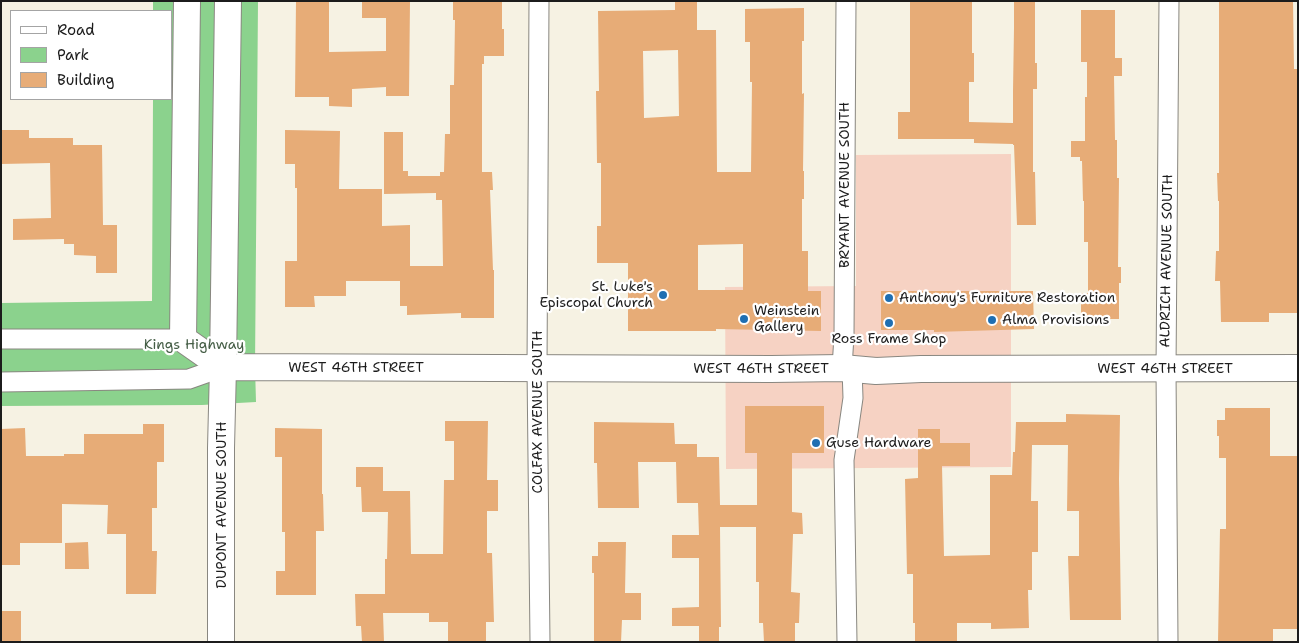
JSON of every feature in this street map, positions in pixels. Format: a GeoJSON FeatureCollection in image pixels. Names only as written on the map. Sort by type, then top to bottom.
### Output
{"type":"FeatureCollection","features":[{"type":"Feature","properties":{"kind":"street"},"geometry":{"type":"LineString","coordinates":[[183,339],[187,1]]}},
{"type":"Feature","properties":{"kind":"street"},"geometry":{"type":"LineString","coordinates":[[223,368],[228,1]]}},
{"type":"Feature","properties":{"kind":"street","name":"COLFAX AVENUE SOUTH"},"geometry":{"type":"LineString","coordinates":[[539,1],[537,368],[540,642]]}},
{"type":"Feature","properties":{"kind":"street","name":"BRYANT AVENUE SOUTH"},"geometry":{"type":"LineString","coordinates":[[846,1],[844,336],[852,398],[844,460],[846,642]]}},
{"type":"Feature","properties":{"kind":"street","name":"ALDRICH AVENUE SOUTH"},"geometry":{"type":"LineString","coordinates":[[1168,642],[1166,369],[1169,1]]}},
{"type":"Feature","properties":{"kind":"street"},"geometry":{"type":"LineString","coordinates":[[1,339],[183,339],[223,368]]}},
{"type":"Feature","properties":{"kind":"street"},"geometry":{"type":"LineString","coordinates":[[1,382],[189,379],[223,368]]}},
{"type":"Feature","properties":{"kind":"street","name":"WEST 46TH STREET"},"geometry":{"type":"LineString","coordinates":[[223,368],[847,368],[876,371],[921,369],[1298,368]]}},
{"type":"Feature","properties":{"kind":"street","name":"DUPONT AVENUE SOUTH"},"geometry":{"type":"LineString","coordinates":[[221,642],[223,368]]}},
{"type":"Feature","properties":{"kind":"shaded area"},"geometry":{"type":"Polygon","coordinates":[[[1011,154],[1011,467],[726,469],[725,287],[856,286],[856,155],[1011,154]]]}},
{"type":"Feature","properties":{"kind":"green space","name":"Kings Highway"},"geometry":{"type":"Polygon","coordinates":[[[153,1],[258,1],[256,402],[202,405],[1,406],[1,303],[152,301],[153,100],[172,100],[172,10],[153,10],[153,1]]]}},
{"type":"Feature","properties":{"kind":"building"},"geometry":{"type":"Polygon","coordinates":[[[296,1],[329,1],[329,52],[386,51],[386,18],[362,18],[362,1],[410,1],[409,96],[386,96],[386,87],[352,89],[352,107],[329,106],[329,97],[295,97],[296,1]]]}},
{"type":"Feature","properties":{"kind":"building"},"geometry":{"type":"Polygon","coordinates":[[[453,1],[502,1],[504,56],[484,56],[484,64],[482,64],[482,172],[492,172],[493,190],[490,190],[494,318],[461,318],[461,313],[407,315],[407,306],[400,306],[400,281],[346,281],[346,296],[314,296],[315,307],[285,307],[285,261],[297,261],[297,188],[295,188],[295,164],[285,164],[285,130],[340,131],[339,189],[382,189],[382,226],[410,225],[410,266],[443,266],[442,200],[436,200],[436,193],[384,194],[384,132],[403,132],[403,171],[408,171],[408,176],[440,176],[440,172],[444,172],[445,134],[450,134],[450,85],[454,85],[455,20],[453,20],[453,1]]]}},
{"type":"Feature","properties":{"kind":"building"},"geometry":{"type":"Polygon","coordinates":[[[675,1],[697,1],[697,30],[716,30],[717,172],[751,172],[752,82],[750,82],[750,42],[745,42],[745,9],[804,8],[804,41],[802,41],[804,199],[802,199],[802,251],[808,251],[808,291],[821,291],[821,331],[716,329],[716,331],[628,331],[628,263],[597,263],[597,226],[601,226],[601,163],[597,163],[596,91],[599,91],[598,11],[675,10],[675,1]],[[678,50],[643,51],[644,118],[679,116],[678,50]],[[743,244],[698,245],[698,290],[743,290],[743,244]]]}},
{"type":"Feature","properties":{"kind":"building"},"geometry":{"type":"Polygon","coordinates":[[[910,1],[972,1],[974,82],[969,82],[969,122],[1013,123],[1014,1],[1035,1],[1037,89],[1033,89],[1033,172],[1035,172],[1036,225],[1017,225],[1013,144],[974,143],[974,139],[898,139],[898,112],[910,112],[910,1]]]}},
{"type":"Feature","properties":{"kind":"building"},"geometry":{"type":"Polygon","coordinates":[[[1219,1],[1293,1],[1294,69],[1298,69],[1298,313],[1269,313],[1269,322],[1221,322],[1220,281],[1215,281],[1216,251],[1219,251],[1217,173],[1219,173],[1219,1]]]}},
{"type":"Feature","properties":{"kind":"building"},"geometry":{"type":"Polygon","coordinates":[[[1081,10],[1115,10],[1115,58],[1122,58],[1122,76],[1114,76],[1115,140],[1117,140],[1117,178],[1119,178],[1118,267],[1121,267],[1119,319],[1081,319],[1081,293],[1088,293],[1088,242],[1084,242],[1082,161],[1080,161],[1080,157],[1071,157],[1071,141],[1085,141],[1087,62],[1081,62],[1081,10]]]}},
{"type":"Feature","properties":{"kind":"building"},"geometry":{"type":"Polygon","coordinates":[[[1,130],[29,130],[29,138],[73,138],[73,145],[102,145],[103,225],[117,225],[117,273],[96,273],[96,256],[74,255],[74,244],[64,244],[64,239],[13,240],[13,219],[51,218],[50,163],[1,164],[1,130]]]}},
{"type":"Feature","properties":{"kind":"building"},"geometry":{"type":"Polygon","coordinates":[[[881,291],[1033,291],[1034,329],[934,332],[934,330],[881,330],[881,291]]]}},
{"type":"Feature","properties":{"kind":"building"},"geometry":{"type":"Polygon","coordinates":[[[745,406],[824,406],[824,453],[792,453],[792,512],[802,513],[803,534],[793,534],[791,592],[800,593],[799,623],[795,623],[795,642],[764,642],[763,623],[759,623],[759,582],[756,582],[756,527],[720,527],[721,627],[719,627],[719,642],[699,642],[699,626],[672,626],[672,608],[699,607],[699,558],[672,558],[672,535],[699,535],[698,503],[677,503],[676,462],[638,462],[639,508],[598,508],[597,463],[594,463],[594,422],[674,423],[675,444],[697,444],[697,457],[719,457],[720,505],[757,505],[757,453],[745,453],[745,406]]]}},
{"type":"Feature","properties":{"kind":"building"},"geometry":{"type":"Polygon","coordinates":[[[1225,408],[1270,408],[1270,456],[1298,456],[1298,629],[1273,629],[1273,642],[1218,642],[1220,529],[1226,529],[1226,458],[1219,458],[1217,420],[1225,420],[1225,408]]]}},
{"type":"Feature","properties":{"kind":"building"},"geometry":{"type":"Polygon","coordinates":[[[1066,414],[1120,415],[1121,620],[1070,620],[1068,556],[1079,556],[1079,511],[1067,511],[1068,445],[1032,445],[1031,501],[1038,501],[1038,552],[1032,552],[1032,590],[1028,590],[1029,628],[991,629],[991,623],[957,623],[957,642],[915,642],[913,574],[907,574],[905,479],[918,478],[918,429],[940,429],[940,443],[970,443],[970,466],[942,466],[944,556],[990,555],[990,475],[1012,475],[1016,422],[1066,422],[1066,414]]]}},
{"type":"Feature","properties":{"kind":"building"},"geometry":{"type":"Polygon","coordinates":[[[445,421],[488,421],[487,480],[498,480],[498,511],[487,511],[487,553],[492,553],[494,622],[486,622],[486,642],[448,642],[448,622],[429,622],[429,613],[383,613],[384,642],[362,642],[361,626],[356,626],[355,594],[385,594],[388,512],[362,512],[361,487],[356,487],[356,467],[383,467],[383,491],[410,491],[411,554],[443,554],[444,480],[454,480],[454,441],[445,441],[445,421]]]}},
{"type":"Feature","properties":{"kind":"building"},"geometry":{"type":"Polygon","coordinates":[[[143,424],[164,424],[164,462],[157,462],[157,508],[152,508],[152,551],[157,551],[156,594],[126,594],[126,534],[107,534],[108,505],[62,504],[62,543],[20,543],[20,565],[1,565],[1,429],[25,428],[26,456],[64,456],[64,454],[84,454],[84,434],[143,434],[143,424]]]}},
{"type":"Feature","properties":{"kind":"building"},"geometry":{"type":"Polygon","coordinates":[[[275,428],[322,429],[324,531],[316,531],[316,595],[276,595],[276,571],[285,571],[285,532],[282,532],[282,457],[275,457],[275,428]]]}},
{"type":"Feature","properties":{"kind":"building"},"geometry":{"type":"Polygon","coordinates":[[[88,542],[89,569],[65,569],[65,543],[88,542]]]}},
{"type":"Feature","properties":{"kind":"building"},"geometry":{"type":"Polygon","coordinates":[[[598,542],[626,542],[625,593],[641,593],[641,620],[622,620],[621,642],[594,642],[594,573],[592,573],[592,556],[598,556],[598,542]]]}},
{"type":"Feature","properties":{"kind":"building"},"geometry":{"type":"Polygon","coordinates":[[[1,611],[21,611],[21,642],[1,642],[1,611]]]}},
{"type":"Feature","properties":{"kind":"place","name":"St. Luke's Episcopal Church"},"geometry":{"type":"Point","coordinates":[663,295]}},
{"type":"Feature","properties":{"kind":"place","name":"Anthony's Furniture Restoration"},"geometry":{"type":"Point","coordinates":[889,298]}},
{"type":"Feature","properties":{"kind":"place","name":"Weinstein Gallery"},"geometry":{"type":"Point","coordinates":[744,319]}},
{"type":"Feature","properties":{"kind":"place","name":"Alma Provisions"},"geometry":{"type":"Point","coordinates":[992,320]}},
{"type":"Feature","properties":{"kind":"place","name":"Ross Frame Shop"},"geometry":{"type":"Point","coordinates":[889,323]}},
{"type":"Feature","properties":{"kind":"place","name":"Guse Hardware"},"geometry":{"type":"Point","coordinates":[816,443]}}]}
